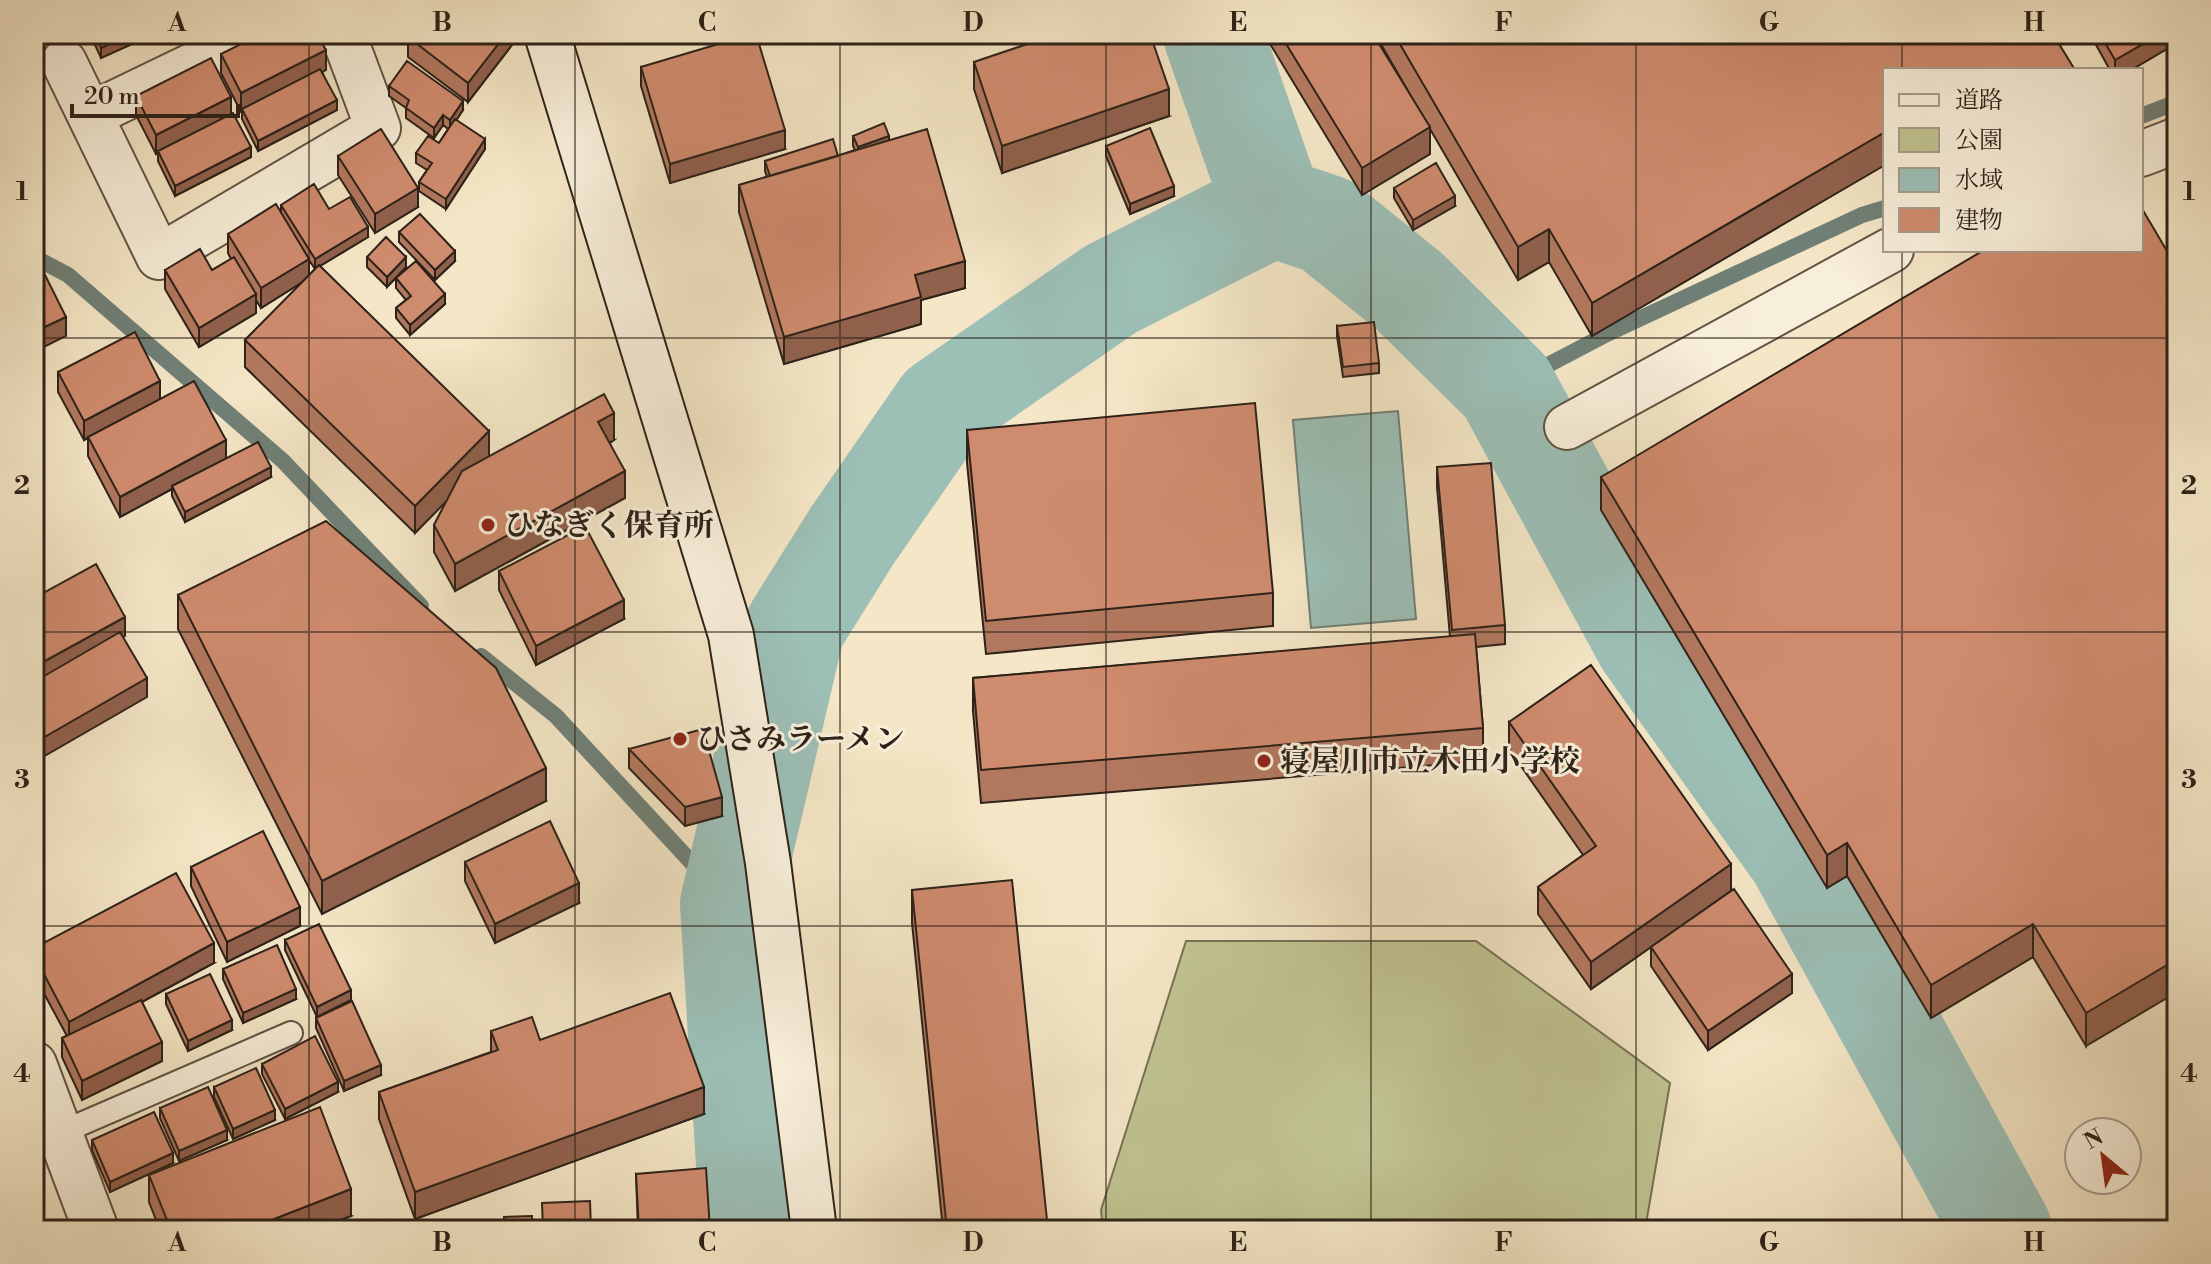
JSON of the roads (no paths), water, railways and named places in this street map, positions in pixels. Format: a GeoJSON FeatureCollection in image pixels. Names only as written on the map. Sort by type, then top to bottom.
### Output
{"type":"FeatureCollection","features":[{"type":"Feature","properties":{"kind":"street"},"geometry":{"type":"LineString","coordinates":[[90,115],[258,34]]}},
{"type":"Feature","properties":{"kind":"street"},"geometry":{"type":"LineString","coordinates":[[64,62],[159,257],[378,128],[343,34]]}},
{"type":"Feature","properties":{"kind":"street"},"geometry":{"type":"LineString","coordinates":[[547,34],[731,635],[768,863],[814,1230]]}},
{"type":"Feature","properties":{"kind":"street"},"geometry":{"type":"LineString","coordinates":[[2143,153],[2177,140]]}},
{"type":"Feature","properties":{"kind":"street"},"geometry":{"type":"LineString","coordinates":[[1567,427],[1887,252]]}},
{"type":"Feature","properties":{"kind":"street"},"geometry":{"type":"LineString","coordinates":[[34,1064],[96,1230]]}},
{"type":"Feature","properties":{"kind":"lane"},"geometry":{"type":"LineString","coordinates":[[60,1133],[291,1033]]}},
{"type":"Feature","properties":{"kind":"water"},"geometry":{"type":"Polygon","coordinates":[[[1398,411],[1416,619],[1311,628],[1293,420],[1398,411]]]}},
{"type":"Feature","properties":{"kind":"waterway"},"geometry":{"type":"LineString","coordinates":[[1213,34],[1273,207],[1327,225],[1410,292],[1506,387],[1645,643],[1798,857],[2002,1230]]}},
{"type":"Feature","properties":{"kind":"waterway"},"geometry":{"type":"LineString","coordinates":[[2143,115],[2177,102]]}},
{"type":"Feature","properties":{"kind":"waterway"},"geometry":{"type":"LineString","coordinates":[[750,1230],[730,904],[795,627],[852,536],[942,406],[1111,289],[1273,207]]}},
{"type":"Feature","properties":{"kind":"waterway"},"geometry":{"type":"LineString","coordinates":[[1506,387],[1609,333],[1862,215],[1883,209]]}},
{"type":"Feature","properties":{"kind":"waterway"},"geometry":{"type":"LineString","coordinates":[[34,257],[68,275],[283,461],[421,606]]}},
{"type":"Feature","properties":{"kind":"waterway"},"geometry":{"type":"LineString","coordinates":[[481,656],[556,716],[730,904]]}},
{"type":"Feature","properties":{"kind":"place","name":"ひなぎく保育所"},"geometry":{"type":"Point","coordinates":[488,525]}},
{"type":"Feature","properties":{"kind":"place","name":"ひさみラーメン"},"geometry":{"type":"Point","coordinates":[680,739]}},
{"type":"Feature","properties":{"kind":"place","name":"寝屋川市立木田小学校"},"geometry":{"type":"Point","coordinates":[1264,761]}}]}
